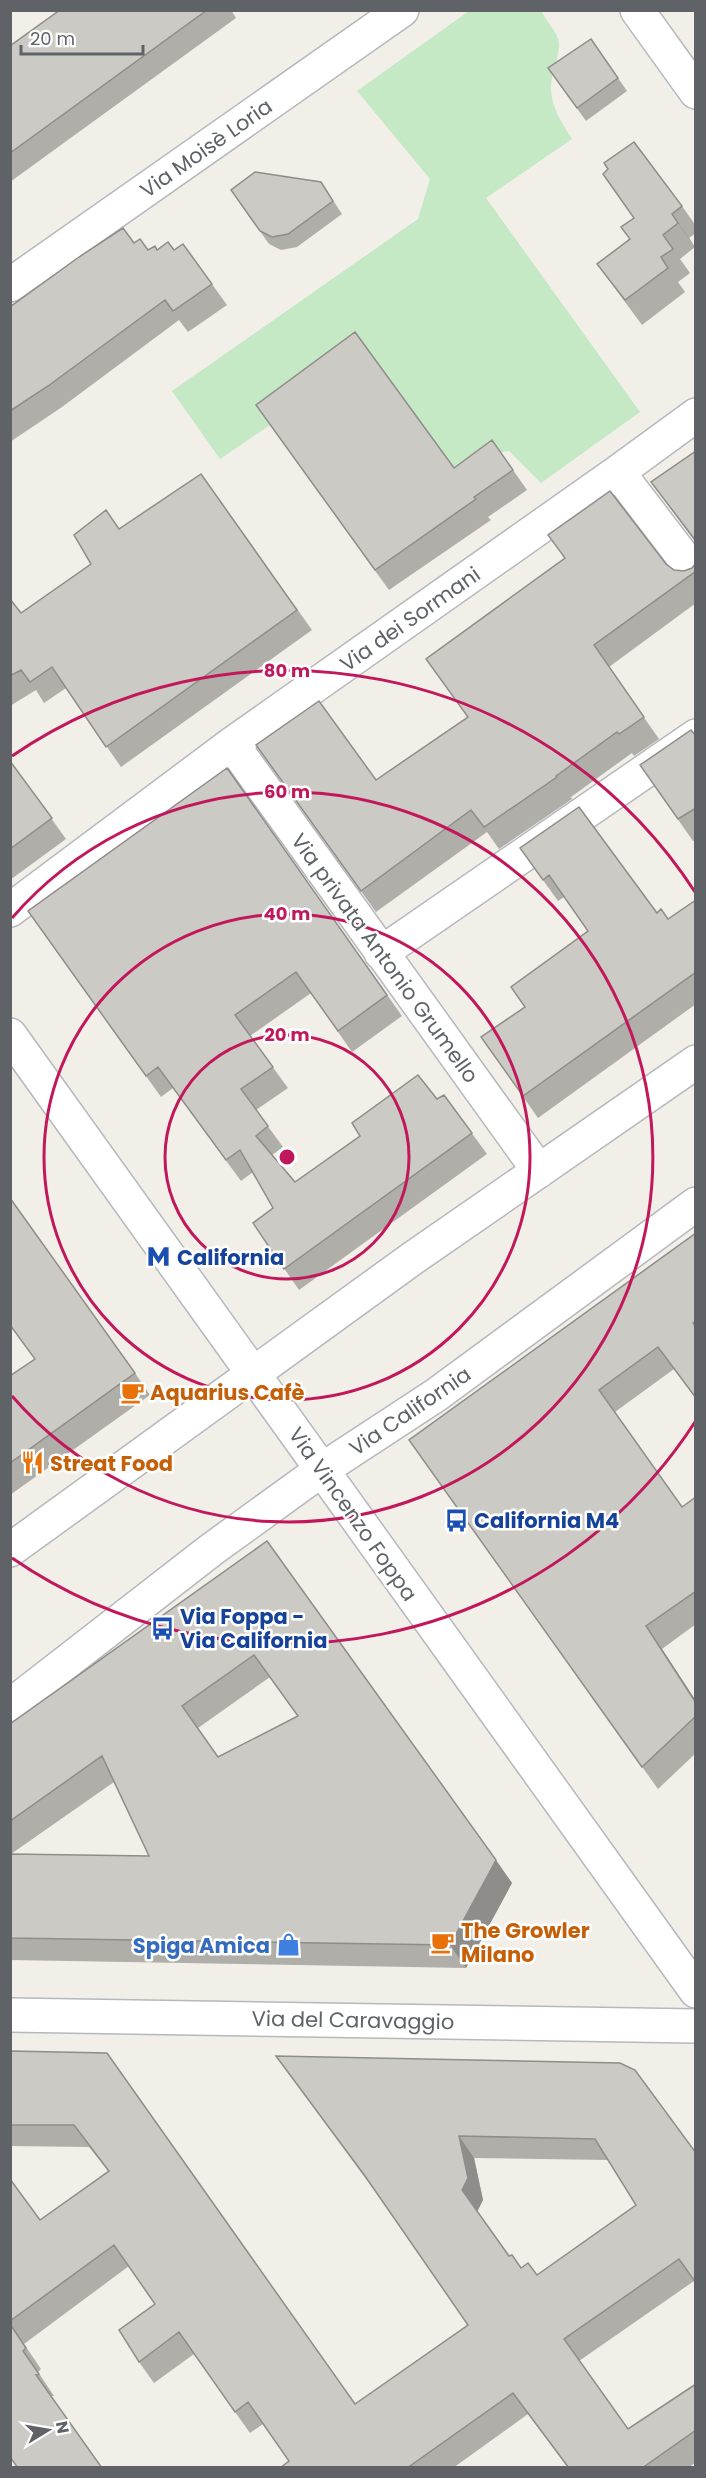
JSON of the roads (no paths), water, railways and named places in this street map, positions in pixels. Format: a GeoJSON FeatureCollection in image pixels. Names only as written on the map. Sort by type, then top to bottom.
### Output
{"type":"FeatureCollection","features":[{"type":"Feature","properties":{"kind":"street","name":"Via Moisè Loria"},"geometry":{"type":"LineString","coordinates":[[10,285],[402,10]]}},
{"type":"Feature","properties":{"kind":"street"},"geometry":{"type":"LineString","coordinates":[[637,10],[696,92]]}},
{"type":"Feature","properties":{"kind":"street","name":"Via dei Sormani"},"geometry":{"type":"LineString","coordinates":[[10,910],[232,744],[696,415]]}},
{"type":"Feature","properties":{"kind":"street"},"geometry":{"type":"LineString","coordinates":[[618,472],[696,574]]}},
{"type":"Feature","properties":{"kind":"street"},"geometry":{"type":"LineString","coordinates":[[381,954],[696,736]]}},
{"type":"Feature","properties":{"kind":"street","name":"Via privata Antonio Grumello"},"geometry":{"type":"LineString","coordinates":[[232,744],[539,1171]]}},
{"type":"Feature","properties":{"kind":"street","name":"Via Vincenzo Foppa"},"geometry":{"type":"LineString","coordinates":[[10,1035],[254,1372],[320,1470],[696,1992]]}},
{"type":"Feature","properties":{"kind":"street"},"geometry":{"type":"LineString","coordinates":[[10,1550],[254,1372],[696,1062]]}},
{"type":"Feature","properties":{"kind":"street","name":"Via California"},"geometry":{"type":"LineString","coordinates":[[10,1706],[211,1550],[320,1470],[436,1395],[696,1204]]}},
{"type":"Feature","properties":{"kind":"street","name":"Via del Caravaggio"},"geometry":{"type":"LineString","coordinates":[[10,2015],[696,2026]]}},
{"type":"Feature","properties":{"kind":"place","name":"California"},"geometry":{"type":"Point","coordinates":[159,1257]}},
{"type":"Feature","properties":{"kind":"place","name":"Aquarius Cafè"},"geometry":{"type":"Point","coordinates":[132,1392]}},
{"type":"Feature","properties":{"kind":"place","name":"Streat Food"},"geometry":{"type":"Point","coordinates":[32,1463]}},
{"type":"Feature","properties":{"kind":"place","name":"California M4"},"geometry":{"type":"Point","coordinates":[456,1520]}},
{"type":"Feature","properties":{"kind":"place","name":"Via Foppa - Via California"},"geometry":{"type":"Point","coordinates":[162,1628]}},
{"type":"Feature","properties":{"kind":"place","name":"The Growler Milano"},"geometry":{"type":"Point","coordinates":[443,1942]}},
{"type":"Feature","properties":{"kind":"place","name":"Spiga Amica"},"geometry":{"type":"Point","coordinates":[288,1945]}}]}
